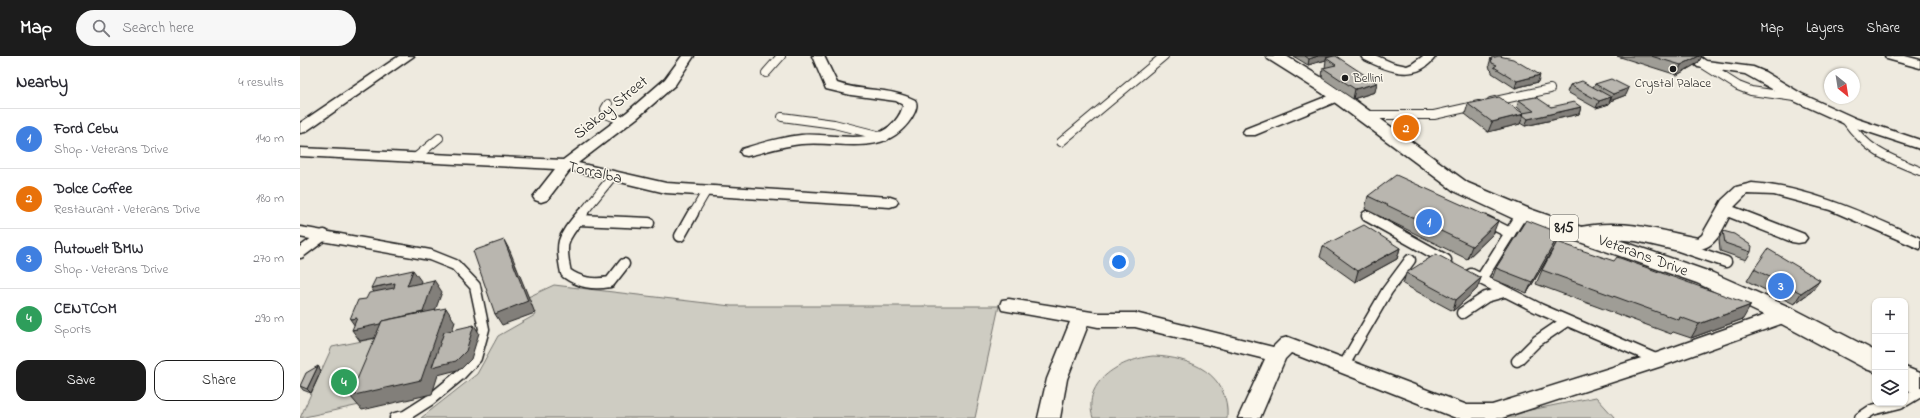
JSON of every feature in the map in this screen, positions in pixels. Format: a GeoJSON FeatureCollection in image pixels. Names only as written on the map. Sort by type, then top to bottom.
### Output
{"type":"FeatureCollection","features":[{"type":"Feature","properties":{"kind":"main road","name":"Veterans Drive"},"geometry":{"type":"LineString","coordinates":[[1274,56],[1338,96],[1461,187],[1522,214],[1705,278],[1785,315],[1872,360]]}},
{"type":"Feature","properties":{"kind":"main road"},"geometry":{"type":"LineString","coordinates":[[1908,379],[1920,385]]}},
{"type":"Feature","properties":{"kind":"street"},"geometry":{"type":"LineString","coordinates":[[300,128],[408,56]]}},
{"type":"Feature","properties":{"kind":"street","name":"Siakoy Street"},"geometry":{"type":"LineString","coordinates":[[541,197],[566,165],[670,82],[688,56]]}},
{"type":"Feature","properties":{"kind":"street"},"geometry":{"type":"LineString","coordinates":[[747,152],[787,141],[808,139],[870,140],[885,137],[898,128],[910,110],[910,103],[895,96],[842,91],[831,86],[818,56]]}},
{"type":"Feature","properties":{"kind":"street"},"geometry":{"type":"LineString","coordinates":[[1367,56],[1382,63],[1411,69],[1419,65],[1430,56]]}},
{"type":"Feature","properties":{"kind":"street"},"geometry":{"type":"LineString","coordinates":[[1690,56],[1703,64],[1748,70],[1760,75],[1797,97],[1845,119],[1920,145]]}},
{"type":"Feature","properties":{"kind":"street"},"geometry":{"type":"LineString","coordinates":[[1890,56],[1912,61]]}},
{"type":"Feature","properties":{"kind":"street"},"geometry":{"type":"LineString","coordinates":[[1250,132],[1338,96]]}},
{"type":"Feature","properties":{"kind":"street","name":"Torralba"},"geometry":{"type":"LineString","coordinates":[[300,152],[566,165],[666,188],[890,202]]}},
{"type":"Feature","properties":{"kind":"street"},"geometry":{"type":"LineString","coordinates":[[1578,233],[1614,228],[1630,229],[1701,244],[1709,238],[1728,203],[1746,188],[1775,190],[1836,207],[1920,244]]}},
{"type":"Feature","properties":{"kind":"street"},"geometry":{"type":"LineString","coordinates":[[1724,209],[1798,238]]}},
{"type":"Feature","properties":{"kind":"street"},"geometry":{"type":"LineString","coordinates":[[1009,304],[1098,320],[1135,320],[1277,355]]}},
{"type":"Feature","properties":{"kind":"street"},"geometry":{"type":"LineString","coordinates":[[1249,418],[1277,355],[1288,344],[1466,413],[1492,413],[1658,360],[1785,315]]}},
{"type":"Feature","properties":{"kind":"street"},"geometry":{"type":"LineString","coordinates":[[1049,418],[1049,408],[1065,353],[1082,317]]}},
{"type":"Feature","properties":{"kind":"lane"},"geometry":{"type":"LineString","coordinates":[[766,73],[781,56]]}},
{"type":"Feature","properties":{"kind":"lane"},"geometry":{"type":"LineString","coordinates":[[1061,142],[1164,56]]}},
{"type":"Feature","properties":{"kind":"lane"},"geometry":{"type":"LineString","coordinates":[[1703,64],[1738,86],[1751,91],[1797,97]]}},
{"type":"Feature","properties":{"kind":"lane"},"geometry":{"type":"LineString","coordinates":[[1365,115],[1434,114],[1550,89]]}},
{"type":"Feature","properties":{"kind":"lane"},"geometry":{"type":"LineString","coordinates":[[608,104],[605,109],[606,114],[623,121]]}},
{"type":"Feature","properties":{"kind":"lane"},"geometry":{"type":"LineString","coordinates":[[782,117],[834,124],[885,137]]}},
{"type":"Feature","properties":{"kind":"lane"},"geometry":{"type":"LineString","coordinates":[[1845,119],[1854,132],[1874,152],[1920,172]]}},
{"type":"Feature","properties":{"kind":"lane"},"geometry":{"type":"LineString","coordinates":[[416,158],[439,138]]}},
{"type":"Feature","properties":{"kind":"lane"},"geometry":{"type":"LineString","coordinates":[[613,176],[565,236],[562,254],[566,273],[578,282],[600,285],[610,282],[624,264]]}},
{"type":"Feature","properties":{"kind":"lane"},"geometry":{"type":"LineString","coordinates":[[680,236],[707,190]]}},
{"type":"Feature","properties":{"kind":"lane"},"geometry":{"type":"LineString","coordinates":[[1481,280],[1522,214]]}},
{"type":"Feature","properties":{"kind":"lane"},"geometry":{"type":"LineString","coordinates":[[1368,216],[1504,292],[1530,303],[1565,322],[1658,360]]}},
{"type":"Feature","properties":{"kind":"lane"},"geometry":{"type":"LineString","coordinates":[[1476,216],[1510,233]]}},
{"type":"Feature","properties":{"kind":"lane"},"geometry":{"type":"LineString","coordinates":[[578,220],[649,223]]}},
{"type":"Feature","properties":{"kind":"lane"},"geometry":{"type":"LineString","coordinates":[[300,232],[324,235],[430,255],[454,265],[475,286],[484,329],[476,358],[459,376],[430,400],[405,416],[395,418]]}},
{"type":"Feature","properties":{"kind":"lane"},"geometry":{"type":"LineString","coordinates":[[1600,241],[1614,234],[1630,235],[1679,246],[1726,262]]}},
{"type":"Feature","properties":{"kind":"lane"},"geometry":{"type":"LineString","coordinates":[[300,253],[324,235]]}},
{"type":"Feature","properties":{"kind":"lane"},"geometry":{"type":"LineString","coordinates":[[1344,365],[1387,291],[1410,260]]}},
{"type":"Feature","properties":{"kind":"lane"},"geometry":{"type":"LineString","coordinates":[[1462,313],[1483,297],[1492,293],[1504,292]]}},
{"type":"Feature","properties":{"kind":"lane"},"geometry":{"type":"LineString","coordinates":[[1517,361],[1537,341],[1565,322]]}},
{"type":"Feature","properties":{"kind":"lane"},"geometry":{"type":"LineString","coordinates":[[1908,399],[1920,392]]}},
{"type":"Feature","properties":{"kind":"lane"},"geometry":{"type":"LineString","coordinates":[[1860,418],[1872,410],[1888,406]]}},
{"type":"Feature","properties":{"kind":"shaded area"},"geometry":{"type":"Polygon","coordinates":[[[554,285],[731,306],[999,306],[975,418],[421,418],[477,374],[498,336],[535,315],[528,297],[554,285]]]}},
{"type":"Feature","properties":{"kind":"shaded area"},"geometry":{"type":"Polygon","coordinates":[[[392,335],[364,404],[300,418],[332,347],[392,335]]]}},
{"type":"Feature","properties":{"kind":"shaded area"},"geometry":{"type":"Polygon","coordinates":[[[1153,356],[1167,357],[1194,364],[1215,379],[1222,390],[1226,403],[1227,418],[1093,418],[1091,405],[1093,393],[1099,382],[1107,374],[1118,367],[1141,358],[1153,356]]]}},
{"type":"Feature","properties":{"kind":"shaded area"},"geometry":{"type":"Polygon","coordinates":[[[1596,397],[1615,418],[1490,418],[1596,397]]]}},
{"type":"Feature","properties":{"kind":"building"},"geometry":{"type":"Polygon","coordinates":[[[1305,56],[1318,56],[1309,59],[1305,56]]]}},
{"type":"Feature","properties":{"kind":"building"},"geometry":{"type":"Polygon","coordinates":[[[1334,56],[1377,83],[1355,89],[1323,68],[1336,65],[1326,58],[1334,56]]]}},
{"type":"Feature","properties":{"kind":"building"},"geometry":{"type":"Polygon","coordinates":[[[1499,56],[1513,59],[1540,75],[1517,81],[1494,67],[1497,65],[1492,63],[1491,58],[1499,56]]]}},
{"type":"Feature","properties":{"kind":"building"},"geometry":{"type":"Polygon","coordinates":[[[1651,56],[1699,56],[1681,65],[1651,56]]]}},
{"type":"Feature","properties":{"kind":"building"},"geometry":{"type":"Polygon","coordinates":[[[1611,79],[1629,88],[1613,94],[1595,84],[1611,79]]]}},
{"type":"Feature","properties":{"kind":"building"},"geometry":{"type":"Polygon","coordinates":[[[1582,81],[1611,97],[1599,101],[1570,85],[1582,81]]]}},
{"type":"Feature","properties":{"kind":"building"},"geometry":{"type":"Polygon","coordinates":[[[1499,97],[1524,114],[1492,122],[1468,104],[1499,97]]]}},
{"type":"Feature","properties":{"kind":"building"},"geometry":{"type":"Polygon","coordinates":[[[1536,97],[1551,107],[1574,102],[1581,107],[1528,119],[1523,115],[1523,113],[1534,111],[1519,100],[1536,97]]]}},
{"type":"Feature","properties":{"kind":"building"},"geometry":{"type":"Polygon","coordinates":[[[1396,175],[1498,221],[1472,246],[1368,196],[1396,175]]]}},
{"type":"Feature","properties":{"kind":"building"},"geometry":{"type":"Polygon","coordinates":[[[1526,220],[1560,233],[1532,282],[1496,268],[1526,220]]]}},
{"type":"Feature","properties":{"kind":"building"},"geometry":{"type":"Polygon","coordinates":[[[1364,225],[1400,248],[1358,271],[1323,246],[1364,225]]]}},
{"type":"Feature","properties":{"kind":"building"},"geometry":{"type":"Polygon","coordinates":[[[1723,231],[1734,234],[1752,246],[1751,252],[1725,243],[1723,231]]]}},
{"type":"Feature","properties":{"kind":"building"},"geometry":{"type":"Polygon","coordinates":[[[504,240],[528,301],[495,314],[473,251],[504,240]]]}},
{"type":"Feature","properties":{"kind":"building"},"geometry":{"type":"Polygon","coordinates":[[[1557,242],[1614,261],[1617,257],[1751,305],[1699,324],[1680,317],[1679,320],[1542,270],[1557,242]]]}},
{"type":"Feature","properties":{"kind":"building"},"geometry":{"type":"Polygon","coordinates":[[[1768,249],[1820,280],[1801,293],[1754,269],[1768,249]]]}},
{"type":"Feature","properties":{"kind":"building"},"geometry":{"type":"Polygon","coordinates":[[[1436,254],[1481,278],[1456,300],[1406,273],[1436,254]]]}},
{"type":"Feature","properties":{"kind":"building"},"geometry":{"type":"Polygon","coordinates":[[[413,270],[407,286],[434,280],[423,312],[382,321],[380,324],[352,330],[357,318],[350,319],[358,300],[366,299],[369,293],[394,288],[395,283],[371,288],[376,278],[413,270]]]}},
{"type":"Feature","properties":{"kind":"building"},"geometry":{"type":"Polygon","coordinates":[[[446,308],[421,380],[350,396],[382,321],[446,308]]]}},
{"type":"Feature","properties":{"kind":"building"},"geometry":{"type":"Polygon","coordinates":[[[474,325],[466,351],[456,361],[432,367],[444,332],[474,325]]]}},
{"type":"Feature","properties":{"kind":"building"},"geometry":{"type":"Polygon","coordinates":[[[318,366],[307,389],[300,386],[306,373],[318,366]]]}},
{"type":"Feature","properties":{"kind":"place","name":"Crystal Palace"},"geometry":{"type":"Point","coordinates":[1673,69]}},
{"type":"Feature","properties":{"kind":"place","name":"Bellini"},"geometry":{"type":"Point","coordinates":[1345,78]}},
{"type":"Feature","properties":{"kind":"place","name":"Dolce Coffee"},"geometry":{"type":"Point","coordinates":[1406,128]}},
{"type":"Feature","properties":{"kind":"place","name":"Ford Cebu"},"geometry":{"type":"Point","coordinates":[1429,222]}},
{"type":"Feature","properties":{"kind":"place","name":"Autowelt BMW"},"geometry":{"type":"Point","coordinates":[1781,286]}},
{"type":"Feature","properties":{"kind":"place","name":"CENTCOM"},"geometry":{"type":"Point","coordinates":[344,382]}}]}
